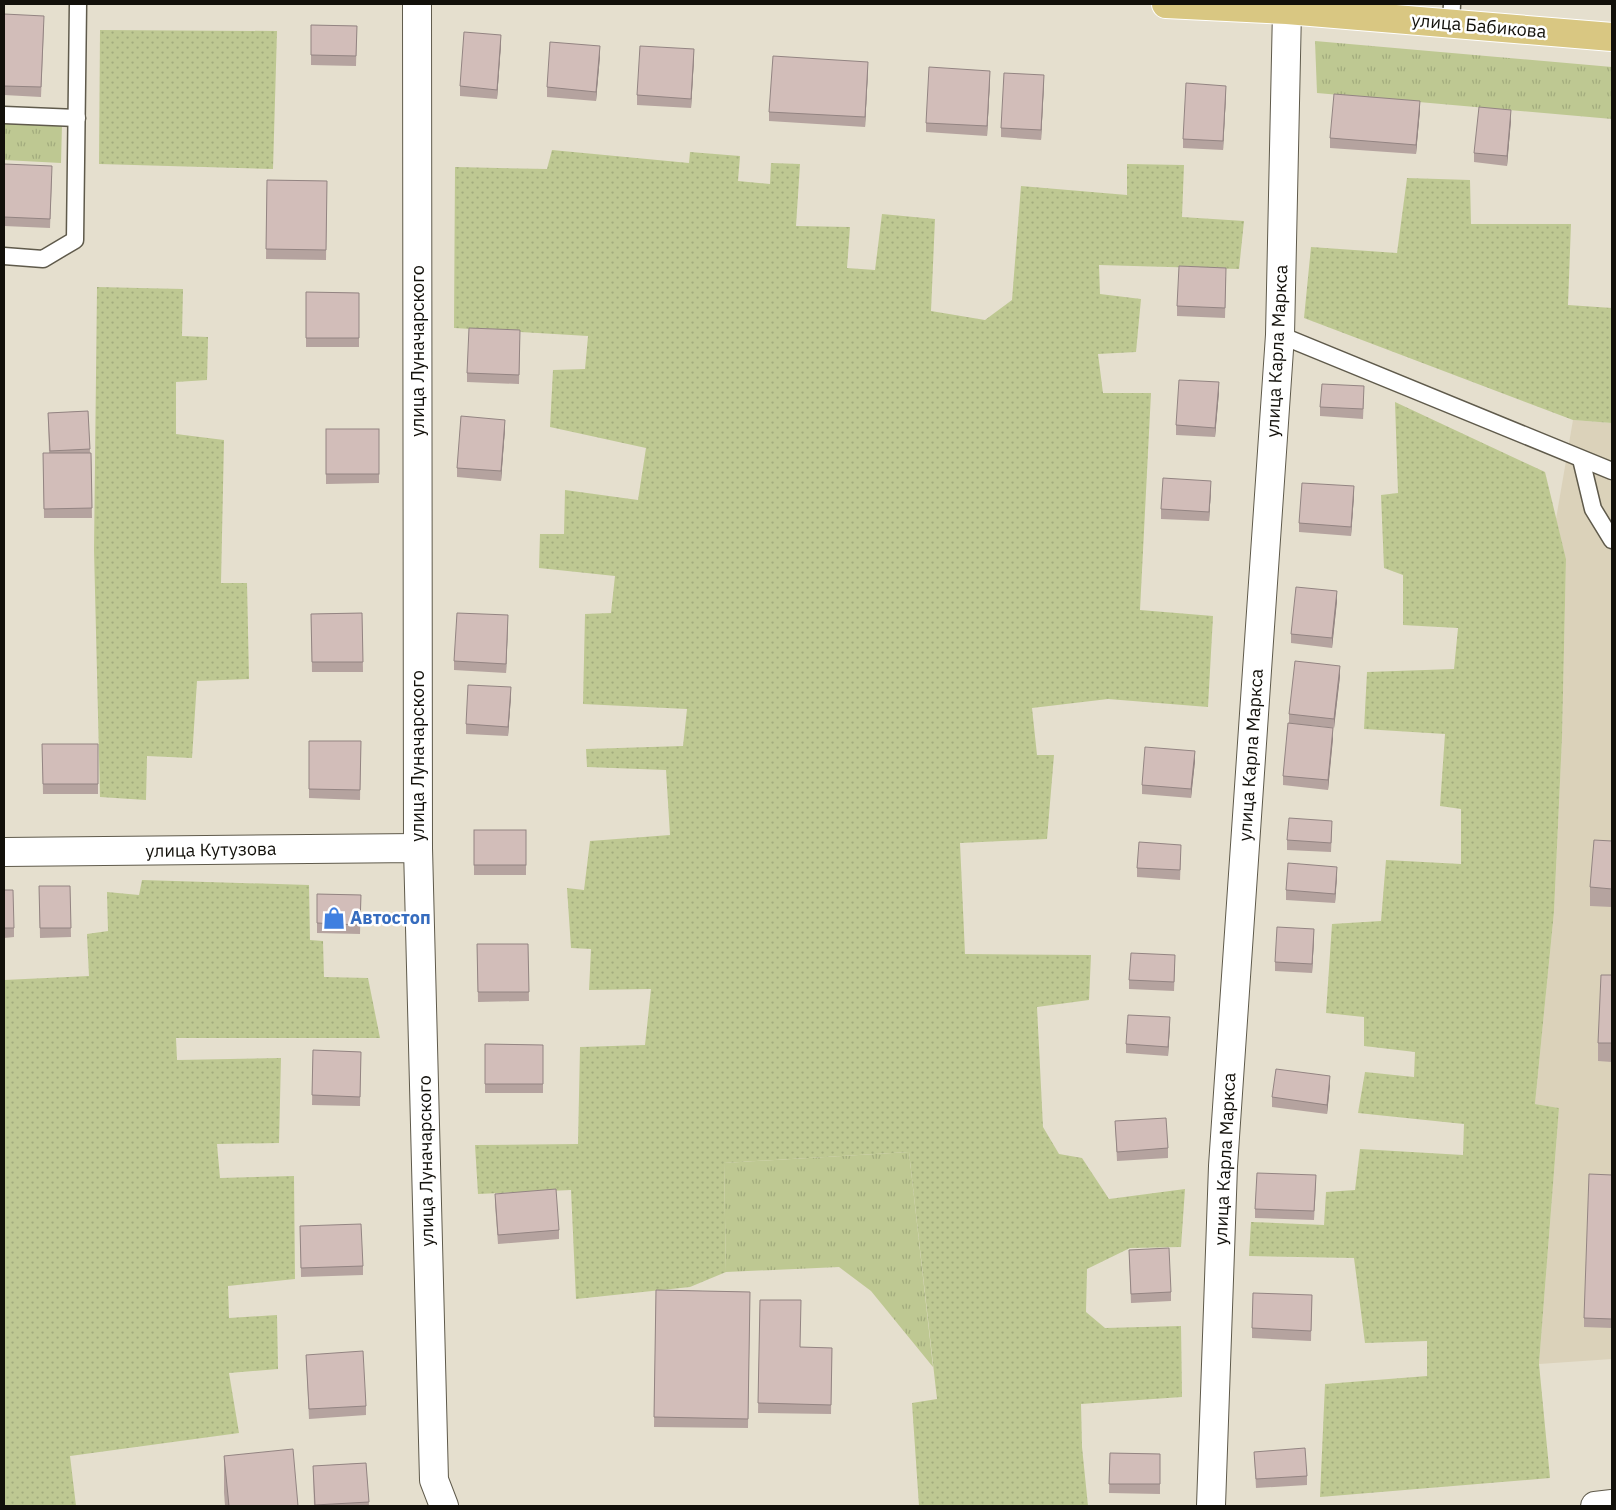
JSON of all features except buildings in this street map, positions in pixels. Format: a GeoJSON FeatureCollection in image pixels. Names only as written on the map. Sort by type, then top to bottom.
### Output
{"type":"FeatureCollection","features":[{"type":"Feature","properties":{"kind":"main road","name":"улица Бабикова"},"geometry":{"type":"LineString","coordinates":[[1166,4],[1452,14],[1612,37]]}},
{"type":"Feature","properties":{"kind":"street","name":"улица Луначарского"},"geometry":{"type":"LineString","coordinates":[[417,4],[418,848],[434,1480],[444,1506]]}},
{"type":"Feature","properties":{"kind":"street","name":"улица Карла Маркса"},"geometry":{"type":"LineString","coordinates":[[1212,1506],[1222,1166],[1280,335],[1287,7]]}},
{"type":"Feature","properties":{"kind":"street","name":"улица Кутузова"},"geometry":{"type":"LineString","coordinates":[[4,852],[418,848]]}},
{"type":"Feature","properties":{"kind":"street"},"geometry":{"type":"LineString","coordinates":[[1595,1506],[1612,1504]]}},
{"type":"Feature","properties":{"kind":"lane"},"geometry":{"type":"LineString","coordinates":[[4,256],[43,258],[74,240],[78,4]]}},
{"type":"Feature","properties":{"kind":"lane"},"geometry":{"type":"LineString","coordinates":[[4,115],[77,118]]}},
{"type":"Feature","properties":{"kind":"lane"},"geometry":{"type":"LineString","coordinates":[[1280,335],[1612,471]]}},
{"type":"Feature","properties":{"kind":"lane"},"geometry":{"type":"LineString","coordinates":[[1581,459],[1593,509],[1612,540]]}},
{"type":"Feature","properties":{"kind":"shaded area"},"geometry":{"type":"Polygon","coordinates":[[[1573,420],[1612,423],[1612,1359],[1539,1364],[1559,1108],[1535,1104],[1554,912],[1562,738],[1566,559],[1556,519],[1573,420]]]}},
{"type":"Feature","properties":{"kind":"green space"},"geometry":{"type":"Polygon","coordinates":[[[100,30],[277,31],[273,169],[99,164],[100,30]]]}},
{"type":"Feature","properties":{"kind":"green space"},"geometry":{"type":"Polygon","coordinates":[[[1315,41],[1612,67],[1612,119],[1317,93],[1315,41]]]}},
{"type":"Feature","properties":{"kind":"green space"},"geometry":{"type":"Polygon","coordinates":[[[4,122],[62,125],[61,163],[4,160],[4,122]]]}},
{"type":"Feature","properties":{"kind":"green space"},"geometry":{"type":"Polygon","coordinates":[[[552,150],[689,163],[690,152],[740,156],[738,181],[770,184],[771,163],[800,164],[796,226],[850,227],[847,268],[875,270],[882,214],[935,219],[931,311],[985,320],[1012,300],[1021,186],[1127,195],[1127,164],[1184,165],[1182,217],[1244,221],[1239,269],[1099,265],[1100,294],[1141,299],[1136,352],[1098,354],[1103,393],[1151,393],[1140,610],[1213,616],[1208,707],[1108,699],[1032,708],[1037,755],[1054,755],[1047,839],[960,843],[965,954],[1091,955],[1089,1000],[1037,1007],[1043,1127],[1059,1154],[1082,1158],[1109,1199],[1185,1189],[1181,1247],[1130,1248],[1087,1269],[1086,1312],[1105,1328],[1181,1326],[1182,1397],[1081,1404],[1082,1447],[1088,1506],[919,1506],[912,1403],[937,1399],[909,1152],[724,1163],[726,1272],[690,1287],[576,1299],[571,1190],[478,1194],[475,1145],[578,1144],[580,1047],[645,1045],[651,989],[589,990],[591,949],[571,948],[567,888],[584,890],[590,841],[670,835],[666,770],[587,767],[586,749],[683,746],[687,709],[583,704],[585,614],[611,613],[615,576],[539,568],[540,534],[564,534],[565,490],[638,500],[646,448],[550,427],[553,370],[585,369],[588,336],[454,328],[455,167],[547,169],[552,150]]]}},
{"type":"Feature","properties":{"kind":"green space"},"geometry":{"type":"Polygon","coordinates":[[[1407,178],[1470,180],[1471,224],[1571,224],[1568,305],[1612,308],[1612,423],[1573,420],[1304,318],[1311,247],[1397,253],[1407,178]]]}},
{"type":"Feature","properties":{"kind":"green space"},"geometry":{"type":"Polygon","coordinates":[[[97,287],[183,289],[182,336],[208,337],[207,380],[176,382],[176,434],[224,440],[221,583],[247,583],[249,679],[197,681],[192,758],[147,756],[146,800],[100,797],[94,550],[97,287]]]}},
{"type":"Feature","properties":{"kind":"green space"},"geometry":{"type":"Polygon","coordinates":[[[1395,402],[1545,472],[1566,559],[1562,738],[1554,912],[1535,1104],[1559,1108],[1539,1364],[1550,1478],[1320,1497],[1325,1384],[1427,1376],[1427,1341],[1365,1343],[1354,1258],[1249,1256],[1251,1222],[1324,1225],[1326,1192],[1355,1190],[1360,1149],[1463,1155],[1464,1124],[1358,1113],[1365,1072],[1414,1077],[1415,1052],[1364,1046],[1364,1017],[1326,1013],[1332,924],[1381,921],[1386,860],[1461,864],[1461,809],[1440,806],[1445,734],[1364,729],[1367,672],[1454,669],[1458,628],[1403,625],[1403,575],[1384,568],[1381,495],[1398,493],[1395,402]]]}},
{"type":"Feature","properties":{"kind":"green space"},"geometry":{"type":"Polygon","coordinates":[[[142,880],[309,885],[310,940],[323,941],[324,977],[368,978],[380,1038],[176,1038],[177,1060],[281,1058],[279,1143],[217,1144],[220,1178],[294,1176],[295,1279],[228,1286],[229,1318],[277,1315],[278,1369],[229,1373],[239,1433],[70,1456],[76,1506],[4,1506],[4,980],[89,976],[87,934],[108,931],[107,892],[139,895],[142,880]]]}},
{"type":"Feature","properties":{"kind":"green space"},"geometry":{"type":"Polygon","coordinates":[[[909,1152],[933,1367],[871,1291],[839,1267],[726,1272],[724,1163],[909,1152]]]}},
{"type":"Feature","properties":{"kind":"place","name":"Автостоп"},"geometry":{"type":"Point","coordinates":[334,918]}}]}
